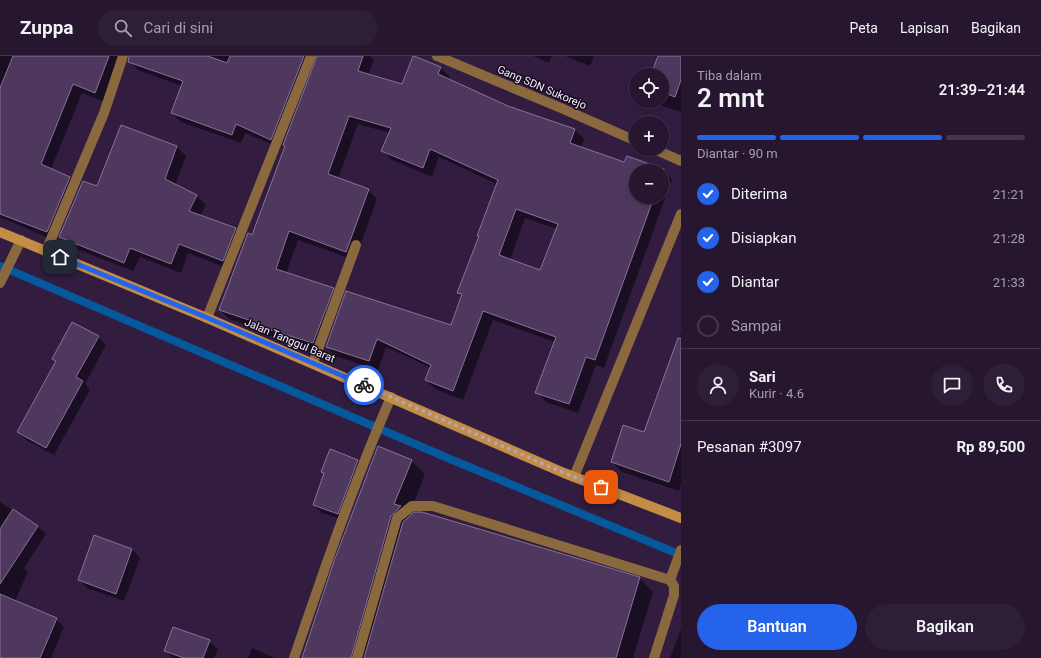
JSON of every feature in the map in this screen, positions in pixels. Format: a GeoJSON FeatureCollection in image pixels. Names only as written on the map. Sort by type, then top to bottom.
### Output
{"type":"FeatureCollection","features":[{"type":"Feature","properties":{"kind":"street"},"geometry":{"type":"LineString","coordinates":[[46,251],[104,113],[123,56]]}},
{"type":"Feature","properties":{"kind":"street"},"geometry":{"type":"LineString","coordinates":[[208,318],[311,56]]}},
{"type":"Feature","properties":{"kind":"street","name":"Gang SDN Sukorejo"},"geometry":{"type":"LineString","coordinates":[[437,56],[629,138]]}},
{"type":"Feature","properties":{"kind":"street"},"geometry":{"type":"LineString","coordinates":[[669,156],[681,161]]}},
{"type":"Feature","properties":{"kind":"street"},"geometry":{"type":"LineString","coordinates":[[574,477],[681,214]]}},
{"type":"Feature","properties":{"kind":"street","name":"Jalan Tanggul Barat"},"geometry":{"type":"LineString","coordinates":[[0,232],[391,396],[574,477],[681,518]]}},
{"type":"Feature","properties":{"kind":"street"},"geometry":{"type":"LineString","coordinates":[[0,283],[21,240]]}},
{"type":"Feature","properties":{"kind":"street"},"geometry":{"type":"LineString","coordinates":[[313,363],[356,245]]}},
{"type":"Feature","properties":{"kind":"street"},"geometry":{"type":"LineString","coordinates":[[294,658],[332,547],[378,425],[391,396]]}},
{"type":"Feature","properties":{"kind":"street"},"geometry":{"type":"LineString","coordinates":[[357,658],[396,518],[412,506],[433,506],[671,577]]}},
{"type":"Feature","properties":{"kind":"street"},"geometry":{"type":"LineString","coordinates":[[654,658],[674,595],[674,586],[671,577],[680,552]]}},
{"type":"Feature","properties":{"kind":"building"},"geometry":{"type":"Polygon","coordinates":[[[13,56],[109,56],[95,93],[73,84],[41,164],[70,177],[47,232],[0,214],[0,88],[13,56]]]}},
{"type":"Feature","properties":{"kind":"building"},"geometry":{"type":"Polygon","coordinates":[[[129,56],[208,56],[227,63],[230,56],[304,56],[271,140],[236,124],[232,135],[171,113],[183,81],[128,62],[129,56]]]}},
{"type":"Feature","properties":{"kind":"building"},"geometry":{"type":"Polygon","coordinates":[[[317,56],[363,56],[358,71],[402,84],[414,56],[441,67],[438,74],[508,106],[575,129],[570,143],[624,162],[627,156],[650,164],[629,164],[629,204],[651,204],[595,360],[586,357],[569,404],[535,393],[556,337],[483,311],[453,391],[425,380],[431,365],[377,339],[369,361],[326,347],[346,291],[451,325],[462,294],[457,293],[479,236],[477,236],[498,180],[430,149],[423,168],[381,151],[391,128],[349,116],[328,174],[369,189],[346,252],[289,231],[276,269],[334,288],[313,343],[257,326],[258,323],[219,310],[248,233],[252,235],[285,146],[283,145],[317,56]],[[516,209],[499,255],[540,270],[558,224],[516,209]]]}},
{"type":"Feature","properties":{"kind":"building"},"geometry":{"type":"Polygon","coordinates":[[[658,56],[681,56],[681,80],[675,97],[669,95],[669,68],[654,68],[658,56]]]}},
{"type":"Feature","properties":{"kind":"building"},"geometry":{"type":"Polygon","coordinates":[[[121,125],[177,146],[165,179],[197,195],[189,211],[236,228],[223,261],[179,244],[171,264],[130,248],[124,263],[59,237],[83,181],[97,186],[121,125]]]}},
{"type":"Feature","properties":{"kind":"building"},"geometry":{"type":"Polygon","coordinates":[[[72,322],[99,336],[76,377],[83,381],[46,448],[17,432],[56,361],[52,359],[72,322]]]}},
{"type":"Feature","properties":{"kind":"building"},"geometry":{"type":"Polygon","coordinates":[[[678,338],[681,338],[681,444],[669,482],[611,462],[623,425],[644,432],[678,338]]]}},
{"type":"Feature","properties":{"kind":"building"},"geometry":{"type":"Polygon","coordinates":[[[378,446],[412,460],[394,504],[401,506],[391,516],[351,658],[302,658],[334,561],[378,446]]]}},
{"type":"Feature","properties":{"kind":"building"},"geometry":{"type":"Polygon","coordinates":[[[330,449],[358,460],[338,514],[313,505],[324,473],[321,472],[330,449]]]}},
{"type":"Feature","properties":{"kind":"building"},"geometry":{"type":"Polygon","coordinates":[[[13,509],[38,526],[0,584],[0,529],[13,509]]]}},
{"type":"Feature","properties":{"kind":"building"},"geometry":{"type":"Polygon","coordinates":[[[414,512],[422,512],[640,577],[616,658],[364,658],[403,522],[414,512]]]}},
{"type":"Feature","properties":{"kind":"building"},"geometry":{"type":"Polygon","coordinates":[[[94,535],[132,549],[116,594],[78,580],[94,535]]]}},
{"type":"Feature","properties":{"kind":"building"},"geometry":{"type":"Polygon","coordinates":[[[0,594],[57,618],[40,658],[0,658],[0,594]]]}},
{"type":"Feature","properties":{"kind":"building"},"geometry":{"type":"Polygon","coordinates":[[[173,627],[210,640],[203,658],[184,658],[164,651],[173,627]]]}},
{"type":"Feature","properties":{"kind":"waterway"},"geometry":{"type":"LineString","coordinates":[[0,266],[450,459],[681,555]]}},
{"type":"Feature","properties":{"kind":"way so far"},"geometry":{"type":"LineString","coordinates":[[364,385],[564,473],[601,487]]}},
{"type":"Feature","properties":{"kind":"route"},"geometry":{"type":"LineString","coordinates":[[60,257],[208,318],[364,385]]}}]}
